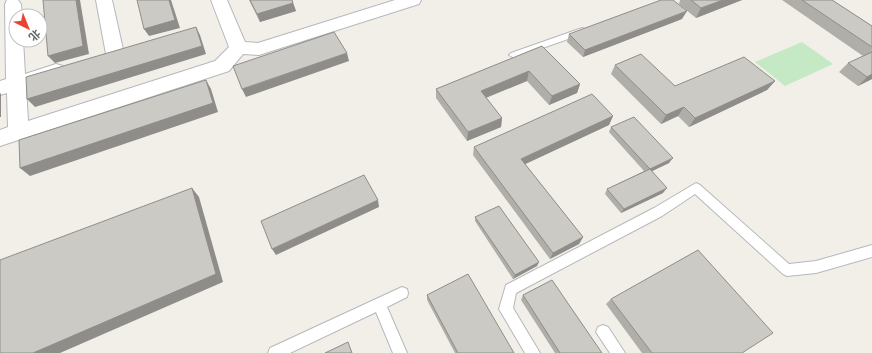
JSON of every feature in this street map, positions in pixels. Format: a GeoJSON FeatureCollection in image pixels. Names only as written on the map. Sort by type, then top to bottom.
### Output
{"type":"FeatureCollection","features":[{"type":"Feature","properties":{"kind":"street"},"geometry":{"type":"LineString","coordinates":[[104,0],[115,54]]}},
{"type":"Feature","properties":{"kind":"street"},"geometry":{"type":"LineString","coordinates":[[219,0],[238,48]]}},
{"type":"Feature","properties":{"kind":"street"},"geometry":{"type":"LineString","coordinates":[[238,48],[259,49],[413,0]]}},
{"type":"Feature","properties":{"kind":"street"},"geometry":{"type":"LineString","coordinates":[[13,4],[8,86],[9,135],[222,66],[238,48]]}},
{"type":"Feature","properties":{"kind":"street"},"geometry":{"type":"LineString","coordinates":[[8,86],[73,66]]}},
{"type":"Feature","properties":{"kind":"lane"},"geometry":{"type":"LineString","coordinates":[[514,55],[593,27]]}},
{"type":"Feature","properties":{"kind":"lane"},"geometry":{"type":"LineString","coordinates":[[533,353],[506,309],[510,289],[658,212],[696,188],[787,270],[816,267],[872,251]]}},
{"type":"Feature","properties":{"kind":"lane"},"geometry":{"type":"LineString","coordinates":[[275,353],[402,293]]}},
{"type":"Feature","properties":{"kind":"lane"},"geometry":{"type":"LineString","coordinates":[[379,304],[400,353]]}},
{"type":"Feature","properties":{"kind":"lane"},"geometry":{"type":"LineString","coordinates":[[603,332],[618,353]]}},
{"type":"Feature","properties":{"kind":"green space"},"geometry":{"type":"Polygon","coordinates":[[[802,42],[833,64],[785,86],[755,62],[802,42]]]}},
{"type":"Feature","properties":{"kind":"building"},"geometry":{"type":"Polygon","coordinates":[[[43,0],[76,0],[83,46],[48,56],[48,8],[44,8],[43,0]]]}},
{"type":"Feature","properties":{"kind":"building"},"geometry":{"type":"Polygon","coordinates":[[[137,0],[169,0],[175,20],[144,29],[137,0]]]}},
{"type":"Feature","properties":{"kind":"building"},"geometry":{"type":"Polygon","coordinates":[[[250,0],[292,0],[293,3],[257,14],[250,0]]]}},
{"type":"Feature","properties":{"kind":"building"},"geometry":{"type":"Polygon","coordinates":[[[661,0],[673,0],[687,11],[585,50],[569,34],[661,0]]]}},
{"type":"Feature","properties":{"kind":"building"},"geometry":{"type":"Polygon","coordinates":[[[691,0],[723,0],[701,8],[691,0]]]}},
{"type":"Feature","properties":{"kind":"building"},"geometry":{"type":"Polygon","coordinates":[[[802,0],[832,0],[872,26],[872,47],[802,0]]]}},
{"type":"Feature","properties":{"kind":"building"},"geometry":{"type":"Polygon","coordinates":[[[196,27],[202,46],[27,99],[26,77],[196,27]]]}},
{"type":"Feature","properties":{"kind":"building"},"geometry":{"type":"Polygon","coordinates":[[[334,32],[347,53],[242,89],[233,66],[334,32]]]}},
{"type":"Feature","properties":{"kind":"building"},"geometry":{"type":"Polygon","coordinates":[[[542,46],[580,84],[552,96],[529,71],[481,91],[502,118],[468,132],[436,89],[542,46]]]}},
{"type":"Feature","properties":{"kind":"building"},"geometry":{"type":"Polygon","coordinates":[[[872,52],[872,74],[867,77],[848,63],[872,52]]]}},
{"type":"Feature","properties":{"kind":"building"},"geometry":{"type":"Polygon","coordinates":[[[641,54],[675,86],[744,57],[775,81],[695,118],[684,107],[666,115],[615,65],[641,54]]]}},
{"type":"Feature","properties":{"kind":"building"},"geometry":{"type":"Polygon","coordinates":[[[206,80],[213,103],[20,168],[19,140],[206,80]]]}},
{"type":"Feature","properties":{"kind":"building"},"geometry":{"type":"Polygon","coordinates":[[[592,94],[613,116],[521,159],[583,237],[553,253],[474,147],[592,94]]]}},
{"type":"Feature","properties":{"kind":"building"},"geometry":{"type":"Polygon","coordinates":[[[634,117],[673,158],[650,169],[611,127],[634,117]]]}},
{"type":"Feature","properties":{"kind":"building"},"geometry":{"type":"Polygon","coordinates":[[[650,169],[667,188],[624,209],[607,189],[650,169]]]}},
{"type":"Feature","properties":{"kind":"building"},"geometry":{"type":"Polygon","coordinates":[[[364,175],[378,200],[272,249],[261,221],[364,175]]]}},
{"type":"Feature","properties":{"kind":"building"},"geometry":{"type":"Polygon","coordinates":[[[192,188],[216,274],[33,353],[0,353],[0,260],[192,188]]]}},
{"type":"Feature","properties":{"kind":"building"},"geometry":{"type":"Polygon","coordinates":[[[499,206],[539,262],[515,275],[475,217],[499,206]]]}},
{"type":"Feature","properties":{"kind":"building"},"geometry":{"type":"Polygon","coordinates":[[[698,250],[773,333],[742,353],[652,353],[611,299],[698,250]]]}},
{"type":"Feature","properties":{"kind":"building"},"geometry":{"type":"Polygon","coordinates":[[[468,274],[514,353],[458,353],[427,295],[468,274]]]}},
{"type":"Feature","properties":{"kind":"building"},"geometry":{"type":"Polygon","coordinates":[[[552,280],[602,353],[560,353],[523,295],[552,280]]]}},
{"type":"Feature","properties":{"kind":"building"},"geometry":{"type":"Polygon","coordinates":[[[348,342],[352,353],[325,353],[348,342]]]}}]}
